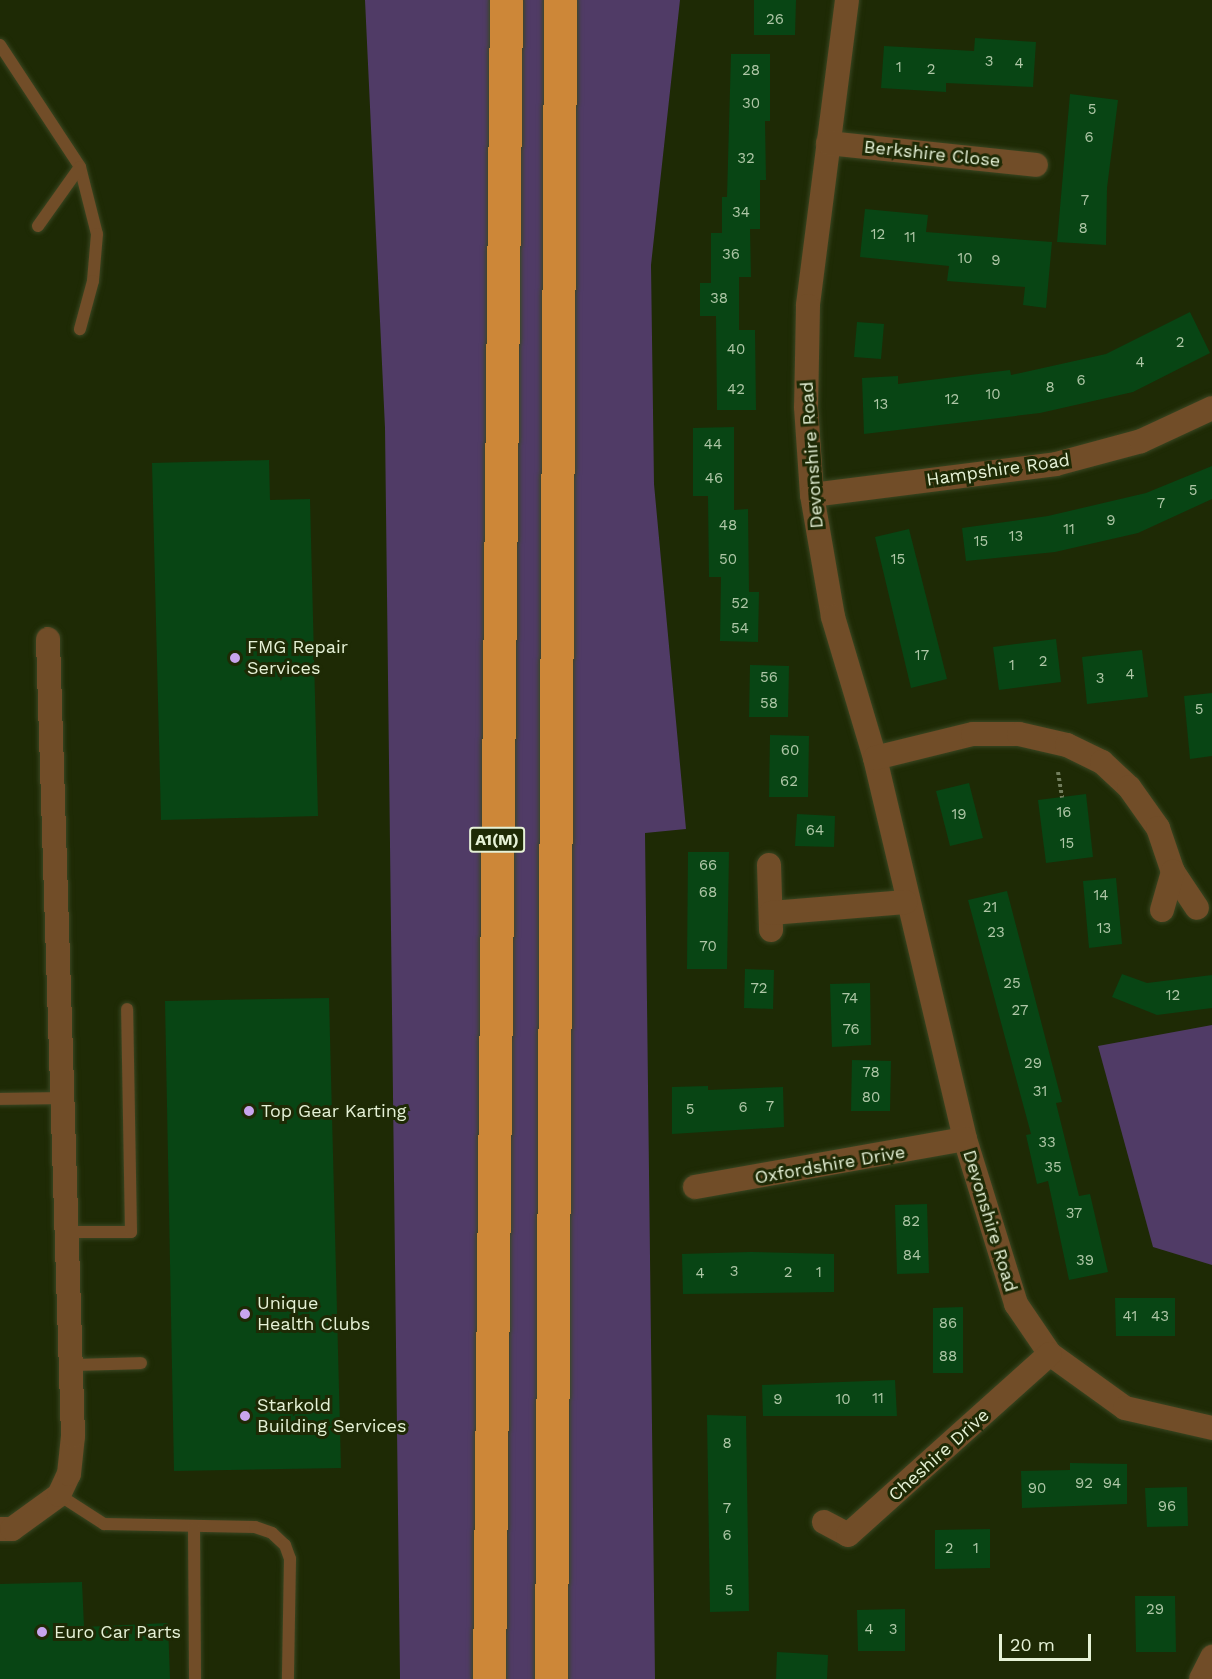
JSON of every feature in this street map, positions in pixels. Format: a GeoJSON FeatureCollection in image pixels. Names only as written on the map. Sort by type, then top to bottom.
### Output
{"type":"FeatureCollection","features":[{"type":"Feature","properties":{"kind":"highway","name":"A1(M)"},"geometry":{"type":"LineString","coordinates":[[489,1679],[506,0]]}},
{"type":"Feature","properties":{"kind":"highway"},"geometry":{"type":"LineString","coordinates":[[551,1679],[560,0]]}},
{"type":"Feature","properties":{"kind":"street","name":"Devonshire Road"},"geometry":{"type":"LineString","coordinates":[[847,0],[808,306],[806,407],[812,495],[833,617],[875,758],[906,902],[965,1139],[1016,1304],[1050,1354],[1125,1408],[1212,1428]]}},
{"type":"Feature","properties":{"kind":"street","name":"Berkshire Close"},"geometry":{"type":"LineString","coordinates":[[828,143],[1036,165]]}},
{"type":"Feature","properties":{"kind":"street","name":"Hampshire Road"},"geometry":{"type":"LineString","coordinates":[[812,495],[1056,464],[1141,441],[1212,408]]}},
{"type":"Feature","properties":{"kind":"street"},"geometry":{"type":"LineString","coordinates":[[0,1529],[12,1529],[59,1495],[69,1474],[73,1436],[48,639]]}},
{"type":"Feature","properties":{"kind":"street"},"geometry":{"type":"LineString","coordinates":[[875,758],[973,734],[1019,734],[1067,745],[1102,762],[1129,787],[1158,828],[1173,872],[1197,908]]}},
{"type":"Feature","properties":{"kind":"street"},"geometry":{"type":"LineString","coordinates":[[769,866],[771,921],[906,902]]}},
{"type":"Feature","properties":{"kind":"street"},"geometry":{"type":"LineString","coordinates":[[1162,910],[1173,872]]}},
{"type":"Feature","properties":{"kind":"street","name":"Oxfordshire Drive"},"geometry":{"type":"LineString","coordinates":[[695,1187],[965,1139]]}},
{"type":"Feature","properties":{"kind":"street","name":"Cheshire Drive"},"geometry":{"type":"LineString","coordinates":[[824,1522],[848,1535],[1050,1354]]}},
{"type":"Feature","properties":{"kind":"street"},"geometry":{"type":"LineString","coordinates":[[1201,1679],[1212,1657]]}},
{"type":"Feature","properties":{"kind":"lane"},"geometry":{"type":"LineString","coordinates":[[0,45],[80,167],[98,234],[93,281],[80,329]]}},
{"type":"Feature","properties":{"kind":"lane"},"geometry":{"type":"LineString","coordinates":[[38,226],[80,167]]}},
{"type":"Feature","properties":{"kind":"lane"},"geometry":{"type":"LineString","coordinates":[[66,1232],[131,1232],[127,1009]]}},
{"type":"Feature","properties":{"kind":"lane"},"geometry":{"type":"LineString","coordinates":[[0,1099],[62,1098]]}},
{"type":"Feature","properties":{"kind":"lane"},"geometry":{"type":"LineString","coordinates":[[71,1365],[141,1364]]}},
{"type":"Feature","properties":{"kind":"lane"},"geometry":{"type":"LineString","coordinates":[[59,1495],[104,1524],[255,1527],[285,1545],[290,1559],[288,1679]]}},
{"type":"Feature","properties":{"kind":"lane"},"geometry":{"type":"LineString","coordinates":[[194,1527],[195,1679]]}},
{"type":"Feature","properties":{"kind":"shaded area"},"geometry":{"type":"Polygon","coordinates":[[[365,0],[680,0],[651,265],[654,484],[686,829],[645,833],[655,1679],[400,1679],[385,428],[365,0]]]}},
{"type":"Feature","properties":{"kind":"shaded area"},"geometry":{"type":"Polygon","coordinates":[[[1212,1025],[1212,1265],[1153,1247],[1098,1046],[1212,1025]]]}},
{"type":"Feature","properties":{"kind":"building"},"geometry":{"type":"Polygon","coordinates":[[[754,0],[796,0],[795,35],[754,35],[754,0]]]}},
{"type":"Feature","properties":{"kind":"building"},"geometry":{"type":"Polygon","coordinates":[[[975,38],[1036,42],[1033,87],[946,83],[946,92],[881,88],[884,46],[974,51],[975,38]]]}},
{"type":"Feature","properties":{"kind":"building"},"geometry":{"type":"Polygon","coordinates":[[[731,54],[770,54],[770,121],[765,121],[766,180],[760,180],[760,229],[750,229],[751,277],[739,277],[739,330],[755,330],[756,410],[717,410],[716,316],[700,316],[700,283],[711,283],[711,233],[722,233],[722,197],[727,197],[731,54]]]}},
{"type":"Feature","properties":{"kind":"building"},"geometry":{"type":"Polygon","coordinates":[[[1070,94],[1118,100],[1107,188],[1106,245],[1057,242],[1070,94]]]}},
{"type":"Feature","properties":{"kind":"building"},"geometry":{"type":"Polygon","coordinates":[[[865,209],[928,215],[926,232],[1052,242],[1046,308],[1023,305],[1025,287],[947,281],[949,266],[860,257],[865,209]]]}},
{"type":"Feature","properties":{"kind":"building"},"geometry":{"type":"Polygon","coordinates":[[[1190,312],[1210,353],[1133,392],[1040,413],[864,434],[862,378],[898,376],[898,384],[1010,370],[1011,375],[1106,354],[1190,312]]]}},
{"type":"Feature","properties":{"kind":"building"},"geometry":{"type":"Polygon","coordinates":[[[857,322],[884,324],[881,359],[854,357],[857,322]]]}},
{"type":"Feature","properties":{"kind":"building"},"geometry":{"type":"Polygon","coordinates":[[[734,427],[734,510],[748,509],[749,592],[759,592],[758,642],[720,641],[721,577],[709,577],[708,496],[693,496],[693,428],[734,427]]]}},
{"type":"Feature","properties":{"kind":"building","name":"FMG Repair Services"},"geometry":{"type":"Polygon","coordinates":[[[269,460],[270,500],[310,499],[318,816],[161,820],[152,463],[269,460]]]}},
{"type":"Feature","properties":{"kind":"building"},"geometry":{"type":"Polygon","coordinates":[[[1212,466],[1212,499],[1138,533],[1055,552],[966,561],[962,528],[1048,516],[1146,493],[1212,466]]]}},
{"type":"Feature","properties":{"kind":"building"},"geometry":{"type":"Polygon","coordinates":[[[909,529],[947,679],[911,688],[875,537],[909,529]]]}},
{"type":"Feature","properties":{"kind":"building"},"geometry":{"type":"Polygon","coordinates":[[[1056,639],[1061,682],[999,690],[993,647],[1056,639]]]}},
{"type":"Feature","properties":{"kind":"building"},"geometry":{"type":"Polygon","coordinates":[[[1142,650],[1148,697],[1087,704],[1082,657],[1142,650]]]}},
{"type":"Feature","properties":{"kind":"building"},"geometry":{"type":"Polygon","coordinates":[[[750,665],[789,666],[788,717],[749,717],[750,665]]]}},
{"type":"Feature","properties":{"kind":"building"},"geometry":{"type":"Polygon","coordinates":[[[1212,693],[1212,756],[1190,759],[1184,696],[1212,693]]]}},
{"type":"Feature","properties":{"kind":"building"},"geometry":{"type":"Polygon","coordinates":[[[770,735],[809,736],[808,797],[769,797],[770,735]]]}},
{"type":"Feature","properties":{"kind":"building"},"geometry":{"type":"Polygon","coordinates":[[[969,783],[983,838],[950,846],[936,791],[969,783]]]}},
{"type":"Feature","properties":{"kind":"building"},"geometry":{"type":"Polygon","coordinates":[[[1086,794],[1093,857],[1046,863],[1038,800],[1086,794]]]}},
{"type":"Feature","properties":{"kind":"building"},"geometry":{"type":"Polygon","coordinates":[[[797,814],[835,816],[834,847],[795,846],[797,814]]]}},
{"type":"Feature","properties":{"kind":"building"},"geometry":{"type":"Polygon","coordinates":[[[688,852],[729,852],[727,969],[687,969],[688,852]]]}},
{"type":"Feature","properties":{"kind":"building"},"geometry":{"type":"Polygon","coordinates":[[[1116,878],[1122,944],[1089,948],[1083,881],[1116,878]]]}},
{"type":"Feature","properties":{"kind":"building"},"geometry":{"type":"Polygon","coordinates":[[[1007,891],[1062,1102],[1056,1103],[1079,1196],[1090,1194],[1108,1272],[1069,1280],[1048,1181],[1037,1184],[1026,1135],[1031,1134],[968,900],[1007,891]]]}},
{"type":"Feature","properties":{"kind":"building"},"geometry":{"type":"Polygon","coordinates":[[[745,969],[774,970],[773,1009],[744,1008],[745,969]]]}},
{"type":"Feature","properties":{"kind":"building"},"geometry":{"type":"Polygon","coordinates":[[[1122,974],[1147,983],[1212,975],[1212,1008],[1157,1015],[1112,997],[1122,974]]]}},
{"type":"Feature","properties":{"kind":"building"},"geometry":{"type":"Polygon","coordinates":[[[870,983],[871,1045],[832,1047],[830,984],[870,983]]]}},
{"type":"Feature","properties":{"kind":"building"},"geometry":{"type":"Polygon","coordinates":[[[329,998],[341,1468],[174,1471],[165,1001],[329,998]]]}},
{"type":"Feature","properties":{"kind":"building"},"geometry":{"type":"Polygon","coordinates":[[[852,1060],[891,1061],[890,1111],[851,1111],[852,1060]]]}},
{"type":"Feature","properties":{"kind":"building"},"geometry":{"type":"Polygon","coordinates":[[[708,1086],[708,1090],[783,1087],[784,1127],[672,1134],[672,1087],[708,1086]]]}},
{"type":"Feature","properties":{"kind":"building"},"geometry":{"type":"Polygon","coordinates":[[[927,1204],[929,1273],[897,1274],[895,1205],[927,1204]]]}},
{"type":"Feature","properties":{"kind":"building"},"geometry":{"type":"Polygon","coordinates":[[[751,1252],[834,1254],[834,1292],[683,1294],[682,1254],[751,1252]]]}},
{"type":"Feature","properties":{"kind":"building"},"geometry":{"type":"Polygon","coordinates":[[[1115,1298],[1175,1298],[1175,1336],[1116,1336],[1115,1298]]]}},
{"type":"Feature","properties":{"kind":"building"},"geometry":{"type":"Polygon","coordinates":[[[963,1307],[963,1373],[933,1373],[933,1308],[963,1307]]]}},
{"type":"Feature","properties":{"kind":"building"},"geometry":{"type":"Polygon","coordinates":[[[895,1380],[897,1416],[763,1416],[762,1385],[895,1380]]]}},
{"type":"Feature","properties":{"kind":"building"},"geometry":{"type":"Polygon","coordinates":[[[707,1415],[746,1416],[749,1611],[710,1612],[707,1415]]]}},
{"type":"Feature","properties":{"kind":"building"},"geometry":{"type":"Polygon","coordinates":[[[1070,1463],[1127,1464],[1127,1504],[1022,1508],[1021,1471],[1070,1470],[1070,1463]]]}},
{"type":"Feature","properties":{"kind":"building"},"geometry":{"type":"Polygon","coordinates":[[[1187,1487],[1188,1526],[1147,1527],[1145,1488],[1187,1487]]]}},
{"type":"Feature","properties":{"kind":"building"},"geometry":{"type":"Polygon","coordinates":[[[990,1529],[990,1568],[935,1569],[935,1530],[990,1529]]]}},
{"type":"Feature","properties":{"kind":"building","name":"Euro Car Parts"},"geometry":{"type":"Polygon","coordinates":[[[82,1582],[84,1627],[168,1623],[170,1679],[0,1679],[0,1584],[82,1582]]]}},
{"type":"Feature","properties":{"kind":"building"},"geometry":{"type":"Polygon","coordinates":[[[1135,1596],[1175,1596],[1176,1652],[1136,1652],[1135,1596]]]}},
{"type":"Feature","properties":{"kind":"building"},"geometry":{"type":"Polygon","coordinates":[[[905,1609],[905,1651],[858,1651],[857,1610],[905,1609]]]}},
{"type":"Feature","properties":{"kind":"building"},"geometry":{"type":"Polygon","coordinates":[[[777,1652],[828,1655],[827,1679],[776,1679],[777,1652]]]}},
{"type":"Feature","properties":{"kind":"place","name":"FMG Repair Services"},"geometry":{"type":"Point","coordinates":[235,658]}},
{"type":"Feature","properties":{"kind":"place","name":"Top Gear Karting"},"geometry":{"type":"Point","coordinates":[249,1111]}},
{"type":"Feature","properties":{"kind":"place","name":"Unique Health Clubs"},"geometry":{"type":"Point","coordinates":[245,1314]}},
{"type":"Feature","properties":{"kind":"place","name":"Starkold Building Services"},"geometry":{"type":"Point","coordinates":[245,1416]}},
{"type":"Feature","properties":{"kind":"place","name":"Euro Car Parts"},"geometry":{"type":"Point","coordinates":[42,1632]}}]}
